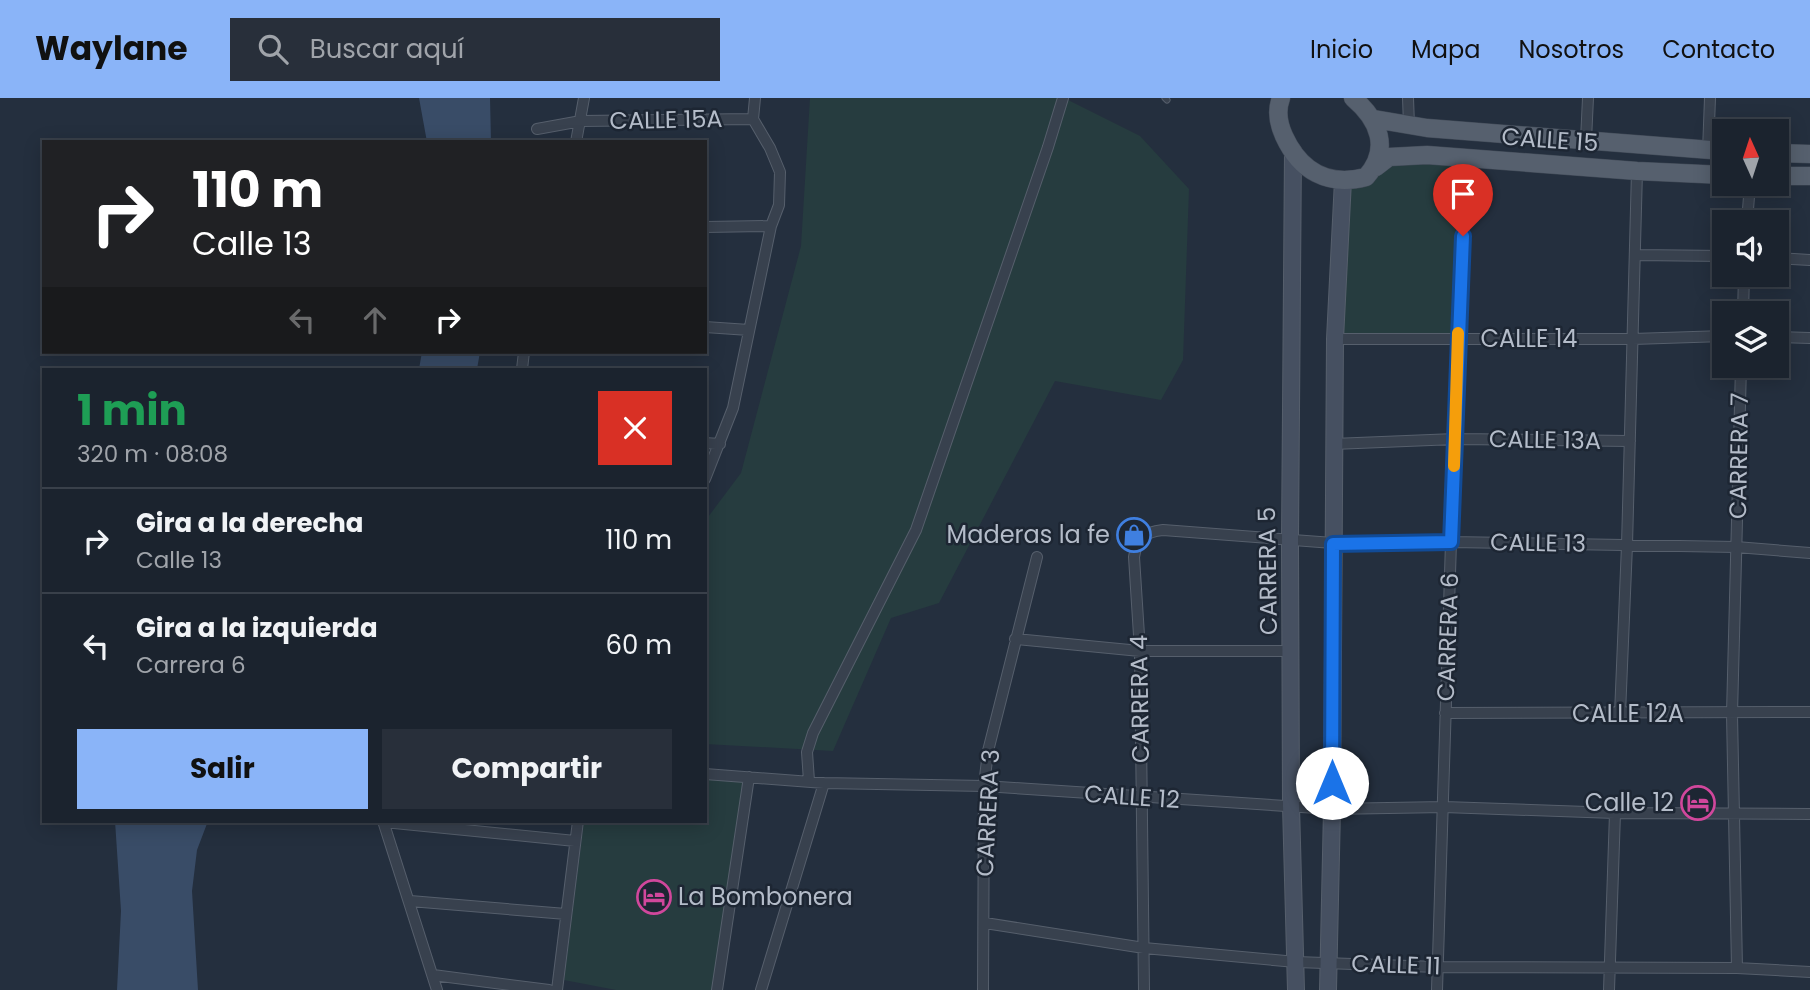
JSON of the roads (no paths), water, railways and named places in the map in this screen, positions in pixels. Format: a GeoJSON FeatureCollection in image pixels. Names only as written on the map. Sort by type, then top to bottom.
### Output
{"type":"FeatureCollection","features":[{"type":"Feature","properties":{"kind":"main road"},"geometry":{"type":"LineString","coordinates":[[1353,98],[1374,119],[1380,139],[1376,167]]}},
{"type":"Feature","properties":{"kind":"main road"},"geometry":{"type":"LineString","coordinates":[[1276,103],[1282,131],[1303,164],[1317,173],[1343,180],[1335,339],[1328,990]]}},
{"type":"Feature","properties":{"kind":"main road","name":"CALLE 15"},"geometry":{"type":"LineString","coordinates":[[1374,119],[1409,125],[1712,151]]}},
{"type":"Feature","properties":{"kind":"main road","name":"CARRERA 5"},"geometry":{"type":"LineString","coordinates":[[1293,151],[1290,540],[1291,806],[1296,990]]}},
{"type":"Feature","properties":{"kind":"main road"},"geometry":{"type":"LineString","coordinates":[[1789,153],[1810,154]]}},
{"type":"Feature","properties":{"kind":"main road","name":"CALLE 15"},"geometry":{"type":"LineString","coordinates":[[1343,180],[1366,177],[1390,157],[1427,155],[1637,172],[1712,175]]}},
{"type":"Feature","properties":{"kind":"main road"},"geometry":{"type":"LineString","coordinates":[[1789,176],[1810,176]]}},
{"type":"Feature","properties":{"kind":"street"},"geometry":{"type":"LineString","coordinates":[[576,140],[584,98]]}},
{"type":"Feature","properties":{"kind":"street"},"geometry":{"type":"LineString","coordinates":[[707,474],[733,408],[771,226],[779,205],[779,172],[770,148],[753,119],[755,98]]}},
{"type":"Feature","properties":{"kind":"street"},"geometry":{"type":"LineString","coordinates":[[809,781],[807,752],[813,733],[916,530],[1063,98]]}},
{"type":"Feature","properties":{"kind":"street"},"geometry":{"type":"LineString","coordinates":[[1408,98],[1409,125]]}},
{"type":"Feature","properties":{"kind":"street"},"geometry":{"type":"LineString","coordinates":[[1586,140],[1588,98]]}},
{"type":"Feature","properties":{"kind":"street"},"geometry":{"type":"LineString","coordinates":[[1710,98],[1712,119]]}},
{"type":"Feature","properties":{"kind":"street","name":"CALLE 15A"},"geometry":{"type":"LineString","coordinates":[[537,130],[581,121],[753,119]]}},
{"type":"Feature","properties":{"kind":"street","name":"CARRERA 6"},"geometry":{"type":"LineString","coordinates":[[1437,990],[1466,158]]}},
{"type":"Feature","properties":{"kind":"street"},"geometry":{"type":"LineString","coordinates":[[1620,714],[1628,545],[1637,172]]}},
{"type":"Feature","properties":{"kind":"street"},"geometry":{"type":"LineString","coordinates":[[707,228],[771,226]]}},
{"type":"Feature","properties":{"kind":"street"},"geometry":{"type":"LineString","coordinates":[[1636,255],[1712,256]]}},
{"type":"Feature","properties":{"kind":"street"},"geometry":{"type":"LineString","coordinates":[[1789,259],[1810,260]]}},
{"type":"Feature","properties":{"kind":"street"},"geometry":{"type":"LineString","coordinates":[[707,327],[748,330]]}},
{"type":"Feature","properties":{"kind":"street","name":"CALLE 14"},"geometry":{"type":"LineString","coordinates":[[1335,339],[1712,336]]}},
{"type":"Feature","properties":{"kind":"street"},"geometry":{"type":"LineString","coordinates":[[1789,337],[1810,338]]}},
{"type":"Feature","properties":{"kind":"street","name":"CARRERA 7"},"geometry":{"type":"LineString","coordinates":[[1737,968],[1732,714],[1741,378]]}},
{"type":"Feature","properties":{"kind":"street","name":"CALLE 13A"},"geometry":{"type":"LineString","coordinates":[[1334,444],[1455,439],[1630,441]]}},
{"type":"Feature","properties":{"kind":"street"},"geometry":{"type":"LineString","coordinates":[[707,443],[720,444]]}},
{"type":"Feature","properties":{"kind":"street","name":"CALLE 13"},"geometry":{"type":"LineString","coordinates":[[1141,536],[1150,531],[1163,530],[1333,544],[1451,542],[1736,547],[1810,553]]}},
{"type":"Feature","properties":{"kind":"street","name":"CARRERA 4"},"geometry":{"type":"LineString","coordinates":[[1141,536],[1134,557],[1140,651],[1144,990]]}},
{"type":"Feature","properties":{"kind":"street","name":"CARRERA 3"},"geometry":{"type":"LineString","coordinates":[[983,990],[984,786],[988,751],[1037,557]]}},
{"type":"Feature","properties":{"kind":"street"},"geometry":{"type":"LineString","coordinates":[[1015,639],[1140,651],[1292,651]]}},
{"type":"Feature","properties":{"kind":"street","name":"CALLE 12A"},"geometry":{"type":"LineString","coordinates":[[1445,713],[1810,712]]}},
{"type":"Feature","properties":{"kind":"street","name":"CALLE 12"},"geometry":{"type":"LineString","coordinates":[[707,774],[824,783],[984,786],[1332,809],[1444,807],[1615,813],[1810,814]]}},
{"type":"Feature","properties":{"kind":"street"},"geometry":{"type":"LineString","coordinates":[[717,990],[749,777]]}},
{"type":"Feature","properties":{"kind":"street"},"geometry":{"type":"LineString","coordinates":[[761,990],[824,783]]}},
{"type":"Feature","properties":{"kind":"street"},"geometry":{"type":"LineString","coordinates":[[1609,990],[1615,813]]}},
{"type":"Feature","properties":{"kind":"street"},"geometry":{"type":"LineString","coordinates":[[385,823],[437,990]]}},
{"type":"Feature","properties":{"kind":"street"},"geometry":{"type":"LineString","coordinates":[[403,823],[575,841]]}},
{"type":"Feature","properties":{"kind":"street"},"geometry":{"type":"LineString","coordinates":[[556,990],[578,823]]}},
{"type":"Feature","properties":{"kind":"street"},"geometry":{"type":"LineString","coordinates":[[410,901],[566,914]]}},
{"type":"Feature","properties":{"kind":"street","name":"CALLE 11"},"geometry":{"type":"LineString","coordinates":[[985,923],[1144,948],[1328,964],[1737,968],[1810,972]]}},
{"type":"Feature","properties":{"kind":"street"},"geometry":{"type":"LineString","coordinates":[[433,975],[549,990]]}},
{"type":"Feature","properties":{"kind":"water"},"geometry":{"type":"Polygon","coordinates":[[[419,98],[490,98],[491,140],[427,140],[419,98]]]}},
{"type":"Feature","properties":{"kind":"water"},"geometry":{"type":"Polygon","coordinates":[[[422,354],[480,354],[477,368],[419,368],[422,354]]]}},
{"type":"Feature","properties":{"kind":"water"},"geometry":{"type":"Polygon","coordinates":[[[115,823],[207,823],[197,850],[192,891],[198,990],[117,990],[121,911],[115,823]]]}},
{"type":"Feature","properties":{"kind":"place","name":"Maderas la fe"},"geometry":{"type":"Point","coordinates":[1134,535]}},
{"type":"Feature","properties":{"kind":"place","name":"Calle 12"},"geometry":{"type":"Point","coordinates":[1698,803]}},
{"type":"Feature","properties":{"kind":"place","name":"La Bombonera"},"geometry":{"type":"Point","coordinates":[654,897]}}]}
